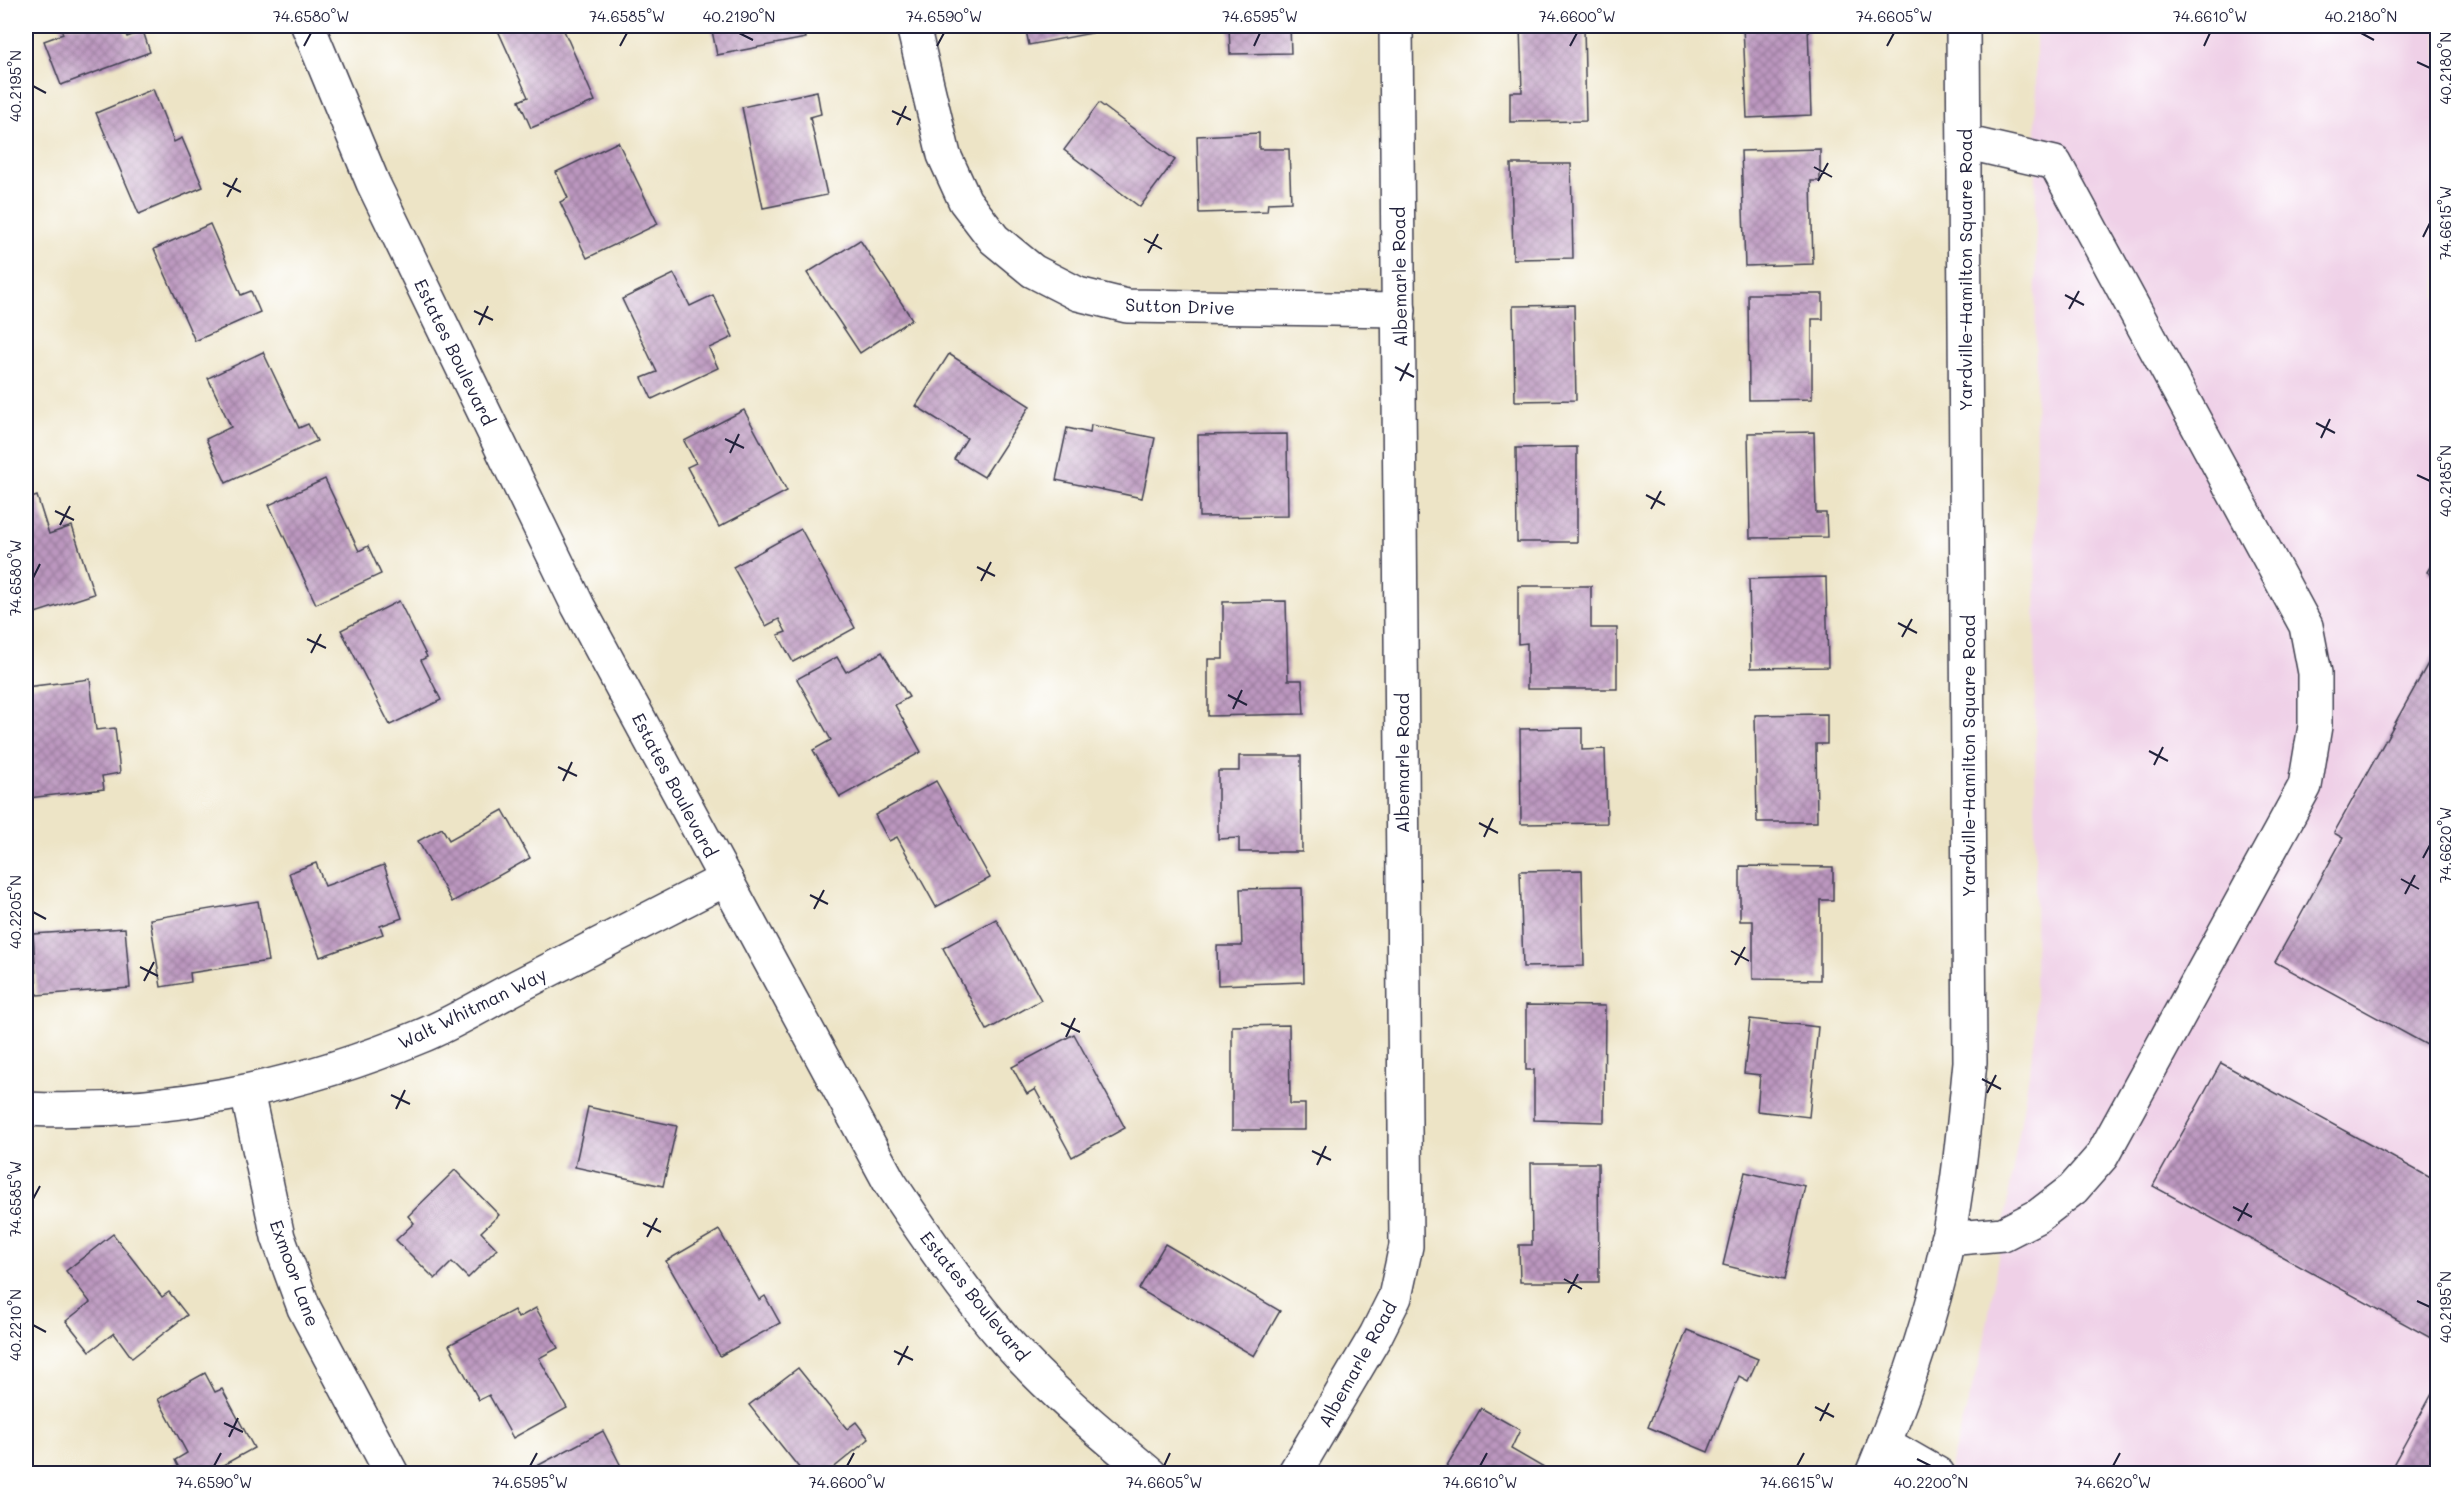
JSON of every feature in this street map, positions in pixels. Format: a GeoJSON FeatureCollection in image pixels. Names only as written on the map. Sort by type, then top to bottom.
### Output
{"type":"FeatureCollection","features":[{"type":"Feature","properties":{"kind":"street","name":"Estates Boulevard"},"geometry":{"type":"LineString","coordinates":[[308,26],[373,183],[578,606],[890,1183],[939,1257],[1007,1341],[1082,1418],[1150,1473]]}},
{"type":"Feature","properties":{"kind":"street","name":"Sutton Drive"},"geometry":{"type":"LineString","coordinates":[[913,26],[944,155],[965,201],[994,238],[1033,271],[1078,294],[1127,306],[1399,310]]}},
{"type":"Feature","properties":{"kind":"street","name":"Albemarle Road"},"geometry":{"type":"LineString","coordinates":[[1294,1473],[1376,1335],[1395,1297],[1406,1246],[1396,26]]}},
{"type":"Feature","properties":{"kind":"street","name":"Yardville-Hamilton Square Road"},"geometry":{"type":"LineString","coordinates":[[1872,1473],[1907,1386],[1940,1274],[1961,1160],[1970,1062],[1963,26]]}},
{"type":"Feature","properties":{"kind":"street"},"geometry":{"type":"LineString","coordinates":[[1947,1239],[2003,1234],[2038,1216],[2073,1189],[2102,1156],[2305,786],[2315,726],[2315,673],[2306,626],[2055,163],[1964,142]]}},
{"type":"Feature","properties":{"kind":"street","name":"Walt Whitman Way"},"geometry":{"type":"LineString","coordinates":[[26,1109],[72,1111],[170,1104],[247,1092],[333,1069],[421,1036],[726,879]]}},
{"type":"Feature","properties":{"kind":"street","name":"Exmoor Lane"},"geometry":{"type":"LineString","coordinates":[[247,1092],[278,1237],[304,1308],[392,1473]]}},
{"type":"Feature","properties":{"kind":"street"},"geometry":{"type":"LineString","coordinates":[[1884,1443],[1938,1473]]}},
{"type":"Feature","properties":{"kind":"shaded area"},"geometry":{"type":"Polygon","coordinates":[[[2036,26],[2437,26],[2437,1473],[1948,1474],[1982,1354],[2035,1037],[2036,26]]]}},
{"type":"Feature","properties":{"kind":"building"},"geometry":{"type":"Polygon","coordinates":[[[60,26],[123,26],[127,37],[143,31],[150,52],[61,85],[44,41],[63,34],[60,26]]]}},
{"type":"Feature","properties":{"kind":"building"},"geometry":{"type":"Polygon","coordinates":[[[496,26],[562,26],[595,101],[531,128],[519,101],[528,97],[496,26]]]}},
{"type":"Feature","properties":{"kind":"building"},"geometry":{"type":"Polygon","coordinates":[[[711,26],[803,26],[806,38],[717,55],[711,26]]]}},
{"type":"Feature","properties":{"kind":"building"},"geometry":{"type":"Polygon","coordinates":[[[1025,26],[1091,26],[1092,33],[1029,45],[1025,26]]]}},
{"type":"Feature","properties":{"kind":"building"},"geometry":{"type":"Polygon","coordinates":[[[1229,26],[1290,26],[1291,53],[1230,54],[1229,26]]]}},
{"type":"Feature","properties":{"kind":"building"},"geometry":{"type":"Polygon","coordinates":[[[1520,26],[1584,26],[1586,121],[1510,122],[1510,92],[1522,92],[1520,26]]]}},
{"type":"Feature","properties":{"kind":"building"},"geometry":{"type":"Polygon","coordinates":[[[1743,26],[1808,26],[1811,115],[1747,118],[1743,26]]]}},
{"type":"Feature","properties":{"kind":"building"},"geometry":{"type":"Polygon","coordinates":[[[153,89],[174,142],[182,138],[203,187],[139,214],[96,113],[153,89]]]}},
{"type":"Feature","properties":{"kind":"building"},"geometry":{"type":"Polygon","coordinates":[[[817,91],[821,114],[810,117],[827,195],[763,208],[742,107],[817,91]]]}},
{"type":"Feature","properties":{"kind":"building"},"geometry":{"type":"Polygon","coordinates":[[[1099,103],[1175,160],[1140,207],[1064,150],[1099,103]]]}},
{"type":"Feature","properties":{"kind":"building"},"geometry":{"type":"Polygon","coordinates":[[[1259,133],[1259,149],[1289,149],[1291,202],[1268,203],[1267,211],[1199,213],[1197,136],[1259,133]]]}},
{"type":"Feature","properties":{"kind":"building"},"geometry":{"type":"Polygon","coordinates":[[[618,142],[658,224],[587,258],[560,202],[568,198],[556,172],[618,142]]]}},
{"type":"Feature","properties":{"kind":"building"},"geometry":{"type":"Polygon","coordinates":[[[1820,149],[1820,181],[1811,181],[1813,264],[1745,266],[1741,151],[1820,149]]]}},
{"type":"Feature","properties":{"kind":"building"},"geometry":{"type":"Polygon","coordinates":[[[1511,164],[1571,164],[1573,258],[1513,259],[1511,164]]]}},
{"type":"Feature","properties":{"kind":"building"},"geometry":{"type":"Polygon","coordinates":[[[210,224],[241,295],[251,291],[260,312],[195,341],[154,249],[210,224]]]}},
{"type":"Feature","properties":{"kind":"building"},"geometry":{"type":"Polygon","coordinates":[[[860,240],[912,319],[860,353],[807,273],[860,240]]]}},
{"type":"Feature","properties":{"kind":"building"},"geometry":{"type":"Polygon","coordinates":[[[674,274],[690,306],[713,295],[733,337],[709,348],[718,368],[652,399],[642,378],[657,372],[622,299],[674,274]]]}},
{"type":"Feature","properties":{"kind":"building"},"geometry":{"type":"Polygon","coordinates":[[[1748,294],[1823,294],[1823,319],[1812,319],[1812,399],[1749,400],[1748,294]]]}},
{"type":"Feature","properties":{"kind":"building"},"geometry":{"type":"Polygon","coordinates":[[[1574,305],[1576,400],[1515,401],[1513,306],[1574,305]]]}},
{"type":"Feature","properties":{"kind":"building"},"geometry":{"type":"Polygon","coordinates":[[[263,352],[299,428],[308,424],[317,441],[226,483],[206,439],[231,427],[208,378],[263,352]]]}},
{"type":"Feature","properties":{"kind":"building"},"geometry":{"type":"Polygon","coordinates":[[[949,354],[1030,406],[984,477],[954,459],[967,438],[916,406],[949,354]]]}},
{"type":"Feature","properties":{"kind":"building"},"geometry":{"type":"Polygon","coordinates":[[[744,410],[787,491],[719,527],[687,467],[696,463],[684,441],[744,410]]]}},
{"type":"Feature","properties":{"kind":"building"},"geometry":{"type":"Polygon","coordinates":[[[1091,425],[1155,438],[1142,498],[1056,480],[1067,428],[1090,433],[1091,425]]]}},
{"type":"Feature","properties":{"kind":"building"},"geometry":{"type":"Polygon","coordinates":[[[1814,432],[1816,513],[1826,513],[1827,537],[1750,538],[1748,433],[1814,432]]]}},
{"type":"Feature","properties":{"kind":"building"},"geometry":{"type":"Polygon","coordinates":[[[1287,434],[1288,516],[1199,517],[1198,435],[1287,434]]]}},
{"type":"Feature","properties":{"kind":"building"},"geometry":{"type":"Polygon","coordinates":[[[1577,447],[1577,542],[1517,542],[1516,448],[1577,447]]]}},
{"type":"Feature","properties":{"kind":"building"},"geometry":{"type":"Polygon","coordinates":[[[325,479],[359,551],[368,546],[381,574],[316,604],[269,505],[325,479]]]}},
{"type":"Feature","properties":{"kind":"building"},"geometry":{"type":"Polygon","coordinates":[[[37,496],[49,534],[72,526],[94,594],[26,616],[26,500],[37,496]]]}},
{"type":"Feature","properties":{"kind":"building"},"geometry":{"type":"Polygon","coordinates":[[[801,529],[855,628],[793,662],[778,635],[786,632],[779,619],[766,626],[733,567],[801,529]]]}},
{"type":"Feature","properties":{"kind":"building"},"geometry":{"type":"Polygon","coordinates":[[[2438,553],[2438,578],[2427,572],[2438,553]]]}},
{"type":"Feature","properties":{"kind":"building"},"geometry":{"type":"Polygon","coordinates":[[[1826,577],[1828,667],[1751,668],[1749,579],[1826,577]]]}},
{"type":"Feature","properties":{"kind":"building"},"geometry":{"type":"Polygon","coordinates":[[[1518,586],[1591,586],[1591,628],[1617,628],[1617,689],[1527,689],[1527,643],[1518,644],[1518,586]]]}},
{"type":"Feature","properties":{"kind":"building"},"geometry":{"type":"Polygon","coordinates":[[[399,601],[427,657],[421,660],[441,700],[390,725],[341,630],[399,601]]]}},
{"type":"Feature","properties":{"kind":"building"},"geometry":{"type":"Polygon","coordinates":[[[1286,601],[1288,680],[1302,680],[1304,714],[1208,716],[1208,659],[1223,659],[1223,602],[1286,601]]]}},
{"type":"Feature","properties":{"kind":"building"},"geometry":{"type":"Polygon","coordinates":[[[2435,651],[2438,652],[2438,1051],[2275,962],[2343,838],[2334,833],[2435,651]]]}},
{"type":"Feature","properties":{"kind":"building"},"geometry":{"type":"Polygon","coordinates":[[[882,652],[909,697],[895,705],[921,752],[840,797],[813,750],[831,740],[797,679],[837,657],[846,672],[882,652]]]}},
{"type":"Feature","properties":{"kind":"building"},"geometry":{"type":"Polygon","coordinates":[[[90,679],[96,730],[115,728],[120,773],[102,776],[104,789],[29,798],[26,768],[26,687],[90,679]]]}},
{"type":"Feature","properties":{"kind":"building"},"geometry":{"type":"Polygon","coordinates":[[[1827,714],[1827,744],[1816,744],[1817,822],[1757,822],[1755,715],[1827,714]]]}},
{"type":"Feature","properties":{"kind":"building"},"geometry":{"type":"Polygon","coordinates":[[[1582,728],[1582,750],[1605,749],[1607,823],[1521,824],[1520,729],[1582,728]]]}},
{"type":"Feature","properties":{"kind":"building"},"geometry":{"type":"Polygon","coordinates":[[[1239,756],[1301,756],[1302,852],[1239,852],[1239,838],[1218,839],[1218,771],[1239,771],[1239,756]]]}},
{"type":"Feature","properties":{"kind":"building"},"geometry":{"type":"Polygon","coordinates":[[[936,781],[990,878],[936,907],[897,837],[889,841],[875,815],[936,781]]]}},
{"type":"Feature","properties":{"kind":"building"},"geometry":{"type":"Polygon","coordinates":[[[503,810],[530,858],[452,902],[418,841],[442,828],[449,840],[503,810]]]}},
{"type":"Feature","properties":{"kind":"building"},"geometry":{"type":"Polygon","coordinates":[[[316,863],[325,886],[384,865],[402,918],[380,926],[383,934],[320,957],[289,873],[316,863]]]}},
{"type":"Feature","properties":{"kind":"building"},"geometry":{"type":"Polygon","coordinates":[[[1740,866],[1833,867],[1833,900],[1820,900],[1820,980],[1753,979],[1753,921],[1740,921],[1740,866]]]}},
{"type":"Feature","properties":{"kind":"building"},"geometry":{"type":"Polygon","coordinates":[[[1582,870],[1584,966],[1523,967],[1520,871],[1582,870]]]}},
{"type":"Feature","properties":{"kind":"building"},"geometry":{"type":"Polygon","coordinates":[[[1302,888],[1304,982],[1218,985],[1217,946],[1242,946],[1240,889],[1302,888]]]}},
{"type":"Feature","properties":{"kind":"building"},"geometry":{"type":"Polygon","coordinates":[[[258,901],[268,961],[190,973],[191,982],[161,987],[150,919],[258,901]]]}},
{"type":"Feature","properties":{"kind":"building"},"geometry":{"type":"Polygon","coordinates":[[[996,919],[1041,1000],[987,1030],[943,948],[996,919]]]}},
{"type":"Feature","properties":{"kind":"building"},"geometry":{"type":"Polygon","coordinates":[[[125,928],[130,988],[37,995],[33,934],[125,928]]]}},
{"type":"Feature","properties":{"kind":"building"},"geometry":{"type":"Polygon","coordinates":[[[1526,1005],[1605,1006],[1604,1122],[1534,1120],[1534,1070],[1526,1070],[1526,1005]]]}},
{"type":"Feature","properties":{"kind":"building"},"geometry":{"type":"Polygon","coordinates":[[[1750,1019],[1818,1027],[1809,1117],[1757,1111],[1760,1075],[1744,1073],[1750,1019]]]}},
{"type":"Feature","properties":{"kind":"building"},"geometry":{"type":"Polygon","coordinates":[[[1289,1025],[1290,1104],[1305,1104],[1305,1130],[1232,1130],[1232,1026],[1289,1025]]]}},
{"type":"Feature","properties":{"kind":"building"},"geometry":{"type":"Polygon","coordinates":[[[1074,1034],[1125,1128],[1072,1157],[1035,1089],[1027,1094],[1012,1067],[1074,1034]]]}},
{"type":"Feature","properties":{"kind":"building"},"geometry":{"type":"Polygon","coordinates":[[[2221,1063],[2438,1182],[2438,1342],[2153,1186],[2221,1063]]]}},
{"type":"Feature","properties":{"kind":"building"},"geometry":{"type":"Polygon","coordinates":[[[588,1107],[677,1126],[663,1186],[575,1167],[588,1107]]]}},
{"type":"Feature","properties":{"kind":"building"},"geometry":{"type":"Polygon","coordinates":[[[1531,1163],[1598,1163],[1599,1282],[1520,1282],[1519,1245],[1532,1245],[1531,1163]]]}},
{"type":"Feature","properties":{"kind":"building"},"geometry":{"type":"Polygon","coordinates":[[[455,1170],[499,1215],[481,1232],[497,1249],[468,1278],[452,1262],[435,1279],[396,1240],[414,1223],[408,1216],[455,1170]]]}},
{"type":"Feature","properties":{"kind":"building"},"geometry":{"type":"Polygon","coordinates":[[[1745,1172],[1805,1186],[1784,1280],[1723,1265],[1745,1172]]]}},
{"type":"Feature","properties":{"kind":"building"},"geometry":{"type":"Polygon","coordinates":[[[719,1230],[759,1300],[765,1296],[780,1323],[720,1356],[666,1261],[719,1230]]]}},
{"type":"Feature","properties":{"kind":"building"},"geometry":{"type":"Polygon","coordinates":[[[113,1234],[162,1297],[169,1292],[187,1315],[132,1358],[114,1333],[90,1351],[66,1321],[90,1302],[66,1271],[113,1234]]]}},
{"type":"Feature","properties":{"kind":"building"},"geometry":{"type":"Polygon","coordinates":[[[1165,1244],[1280,1311],[1254,1356],[1139,1289],[1165,1244]]]}},
{"type":"Feature","properties":{"kind":"building"},"geometry":{"type":"Polygon","coordinates":[[[536,1308],[558,1348],[539,1358],[567,1408],[513,1438],[489,1395],[479,1400],[449,1345],[514,1310],[518,1318],[536,1308]]]}},
{"type":"Feature","properties":{"kind":"building"},"geometry":{"type":"Polygon","coordinates":[[[1687,1330],[1758,1359],[1748,1381],[1739,1376],[1708,1452],[1648,1427],[1687,1330]]]}},
{"type":"Feature","properties":{"kind":"building"},"geometry":{"type":"Polygon","coordinates":[[[798,1368],[847,1429],[856,1422],[869,1439],[826,1474],[804,1474],[749,1405],[798,1368]]]}},
{"type":"Feature","properties":{"kind":"building"},"geometry":{"type":"Polygon","coordinates":[[[205,1373],[215,1392],[222,1389],[254,1448],[207,1474],[182,1474],[175,1460],[187,1453],[158,1399],[205,1373]]]}},
{"type":"Feature","properties":{"kind":"building"},"geometry":{"type":"Polygon","coordinates":[[[2438,1383],[2438,1474],[2388,1474],[2438,1383]]]}},
{"type":"Feature","properties":{"kind":"building"},"geometry":{"type":"Polygon","coordinates":[[[1481,1408],[1520,1430],[1511,1449],[1544,1468],[1541,1474],[1442,1474],[1481,1408]]]}},
{"type":"Feature","properties":{"kind":"building"},"geometry":{"type":"Polygon","coordinates":[[[603,1431],[625,1474],[522,1474],[603,1431]]]}}]}
